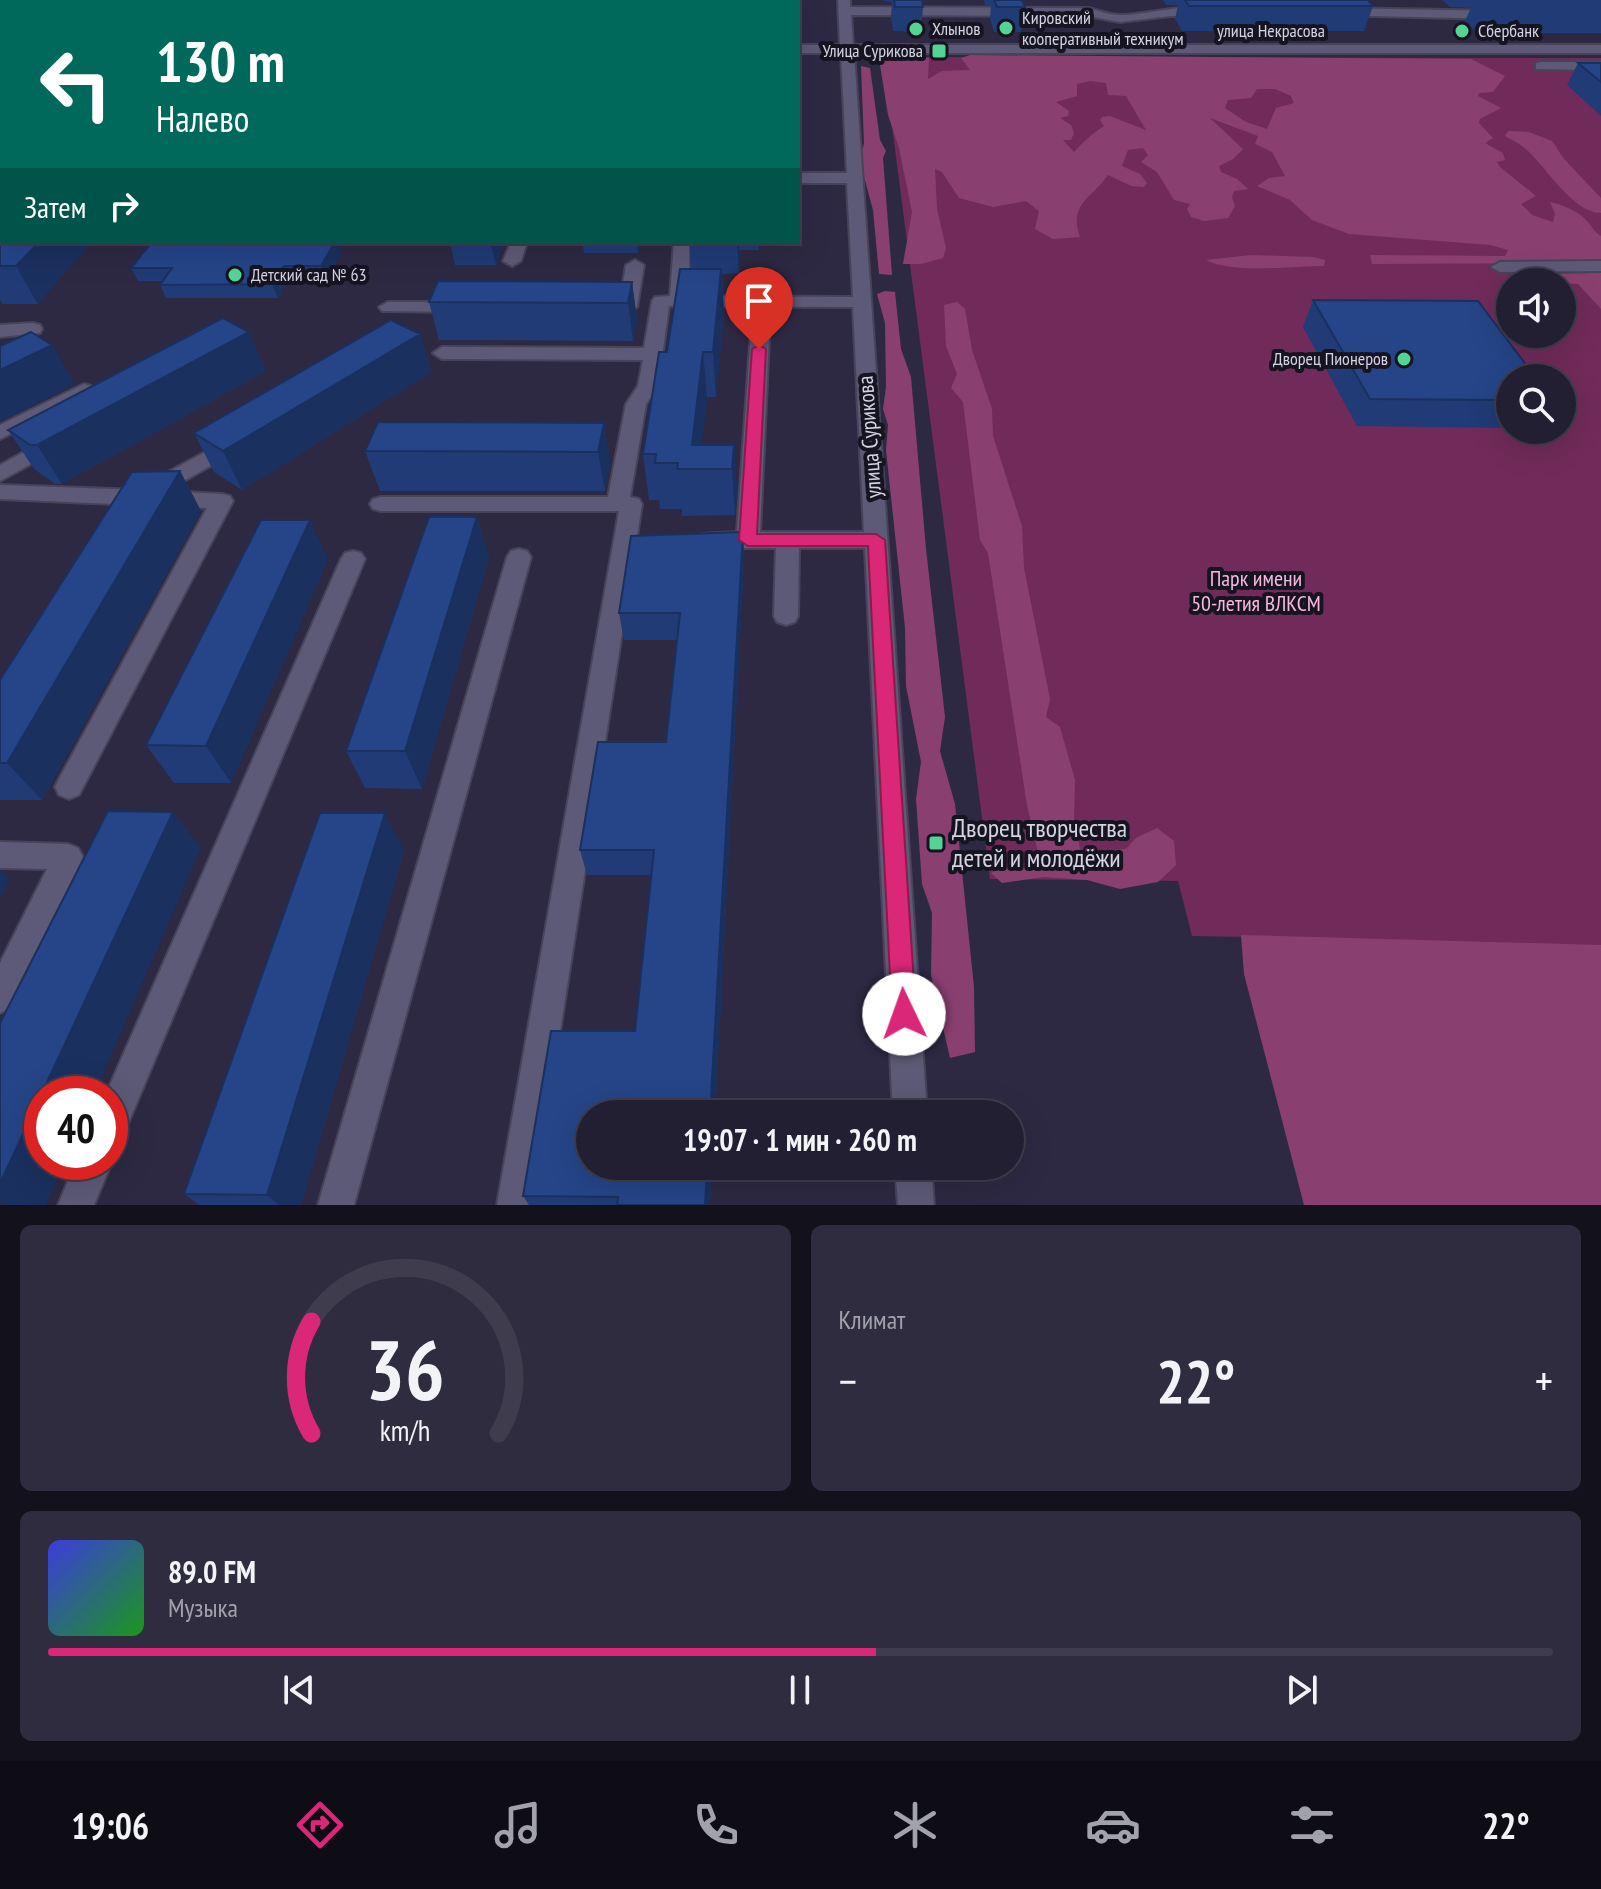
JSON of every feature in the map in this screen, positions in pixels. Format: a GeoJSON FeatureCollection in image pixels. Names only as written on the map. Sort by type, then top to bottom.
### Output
{"type":"FeatureCollection","features":[{"type":"Feature","properties":{"kind":"street"},"geometry":{"type":"LineString","coordinates":[[1122,0],[1132,19]]}},
{"type":"Feature","properties":{"kind":"street"},"geometry":{"type":"LineString","coordinates":[[1161,0],[1169,12]]}},
{"type":"Feature","properties":{"kind":"street"},"geometry":{"type":"LineString","coordinates":[[1351,0],[1363,12]]}},
{"type":"Feature","properties":{"kind":"street"},"geometry":{"type":"LineString","coordinates":[[1363,12],[1390,0]]}},
{"type":"Feature","properties":{"kind":"street"},"geometry":{"type":"LineString","coordinates":[[844,6],[1069,3]]}},
{"type":"Feature","properties":{"kind":"street"},"geometry":{"type":"LineString","coordinates":[[1018,5],[1089,12],[1115,34],[1132,19],[1169,12],[1228,12]]}},
{"type":"Feature","properties":{"kind":"street","name":"улица Сурикова"},"geometry":{"type":"LineString","coordinates":[[844,6],[909,1100]]}},
{"type":"Feature","properties":{"kind":"street"},"geometry":{"type":"LineString","coordinates":[[1318,12],[1512,15]]}},
{"type":"Feature","properties":{"kind":"street"},"geometry":{"type":"LineString","coordinates":[[1395,15],[1429,48]]}},
{"type":"Feature","properties":{"kind":"street","name":"улица Некрасова"},"geometry":{"type":"LineString","coordinates":[[800,49],[1115,34],[1429,48],[1601,49]]}},
{"type":"Feature","properties":{"kind":"street"},"geometry":{"type":"LineString","coordinates":[[1521,48],[1556,79]]}},
{"type":"Feature","properties":{"kind":"street"},"geometry":{"type":"LineString","coordinates":[[1541,66],[1601,66]]}},
{"type":"Feature","properties":{"kind":"street"},"geometry":{"type":"LineString","coordinates":[[800,178],[854,178]]}},
{"type":"Feature","properties":{"kind":"street"},"geometry":{"type":"LineString","coordinates":[[512,261],[518,244]]}},
{"type":"Feature","properties":{"kind":"street"},"geometry":{"type":"LineString","coordinates":[[618,504],[636,404],[648,386],[682,244]]}},
{"type":"Feature","properties":{"kind":"street"},"geometry":{"type":"LineString","coordinates":[[635,265],[621,307],[860,302]]}},
{"type":"Feature","properties":{"kind":"street"},"geometry":{"type":"LineString","coordinates":[[1500,267],[1601,266]]}},
{"type":"Feature","properties":{"kind":"street"},"geometry":{"type":"LineString","coordinates":[[388,307],[473,307]]}},
{"type":"Feature","properties":{"kind":"street"},"geometry":{"type":"LineString","coordinates":[[748,540],[761,317]]}},
{"type":"Feature","properties":{"kind":"street"},"geometry":{"type":"LineString","coordinates":[[0,331],[33,329]]}},
{"type":"Feature","properties":{"kind":"street"},"geometry":{"type":"LineString","coordinates":[[442,353],[654,354]]}},
{"type":"Feature","properties":{"kind":"street"},"geometry":{"type":"LineString","coordinates":[[0,433],[84,390]]}},
{"type":"Feature","properties":{"kind":"street"},"geometry":{"type":"LineString","coordinates":[[122,523],[137,498],[259,429]]}},
{"type":"Feature","properties":{"kind":"street"},"geometry":{"type":"LineString","coordinates":[[0,474],[76,430]]}},
{"type":"Feature","properties":{"kind":"street"},"geometry":{"type":"LineString","coordinates":[[0,492],[222,501],[69,787]]}},
{"type":"Feature","properties":{"kind":"street"},"geometry":{"type":"LineString","coordinates":[[381,504],[631,504],[633,540],[515,1205]]}},
{"type":"Feature","properties":{"kind":"street"},"geometry":{"type":"LineString","coordinates":[[687,540],[876,540]]}},
{"type":"Feature","properties":{"kind":"street"},"geometry":{"type":"LineString","coordinates":[[786,616],[788,540]]}},
{"type":"Feature","properties":{"kind":"street"},"geometry":{"type":"LineString","coordinates":[[336,1205],[519,557]]}},
{"type":"Feature","properties":{"kind":"street"},"geometry":{"type":"LineString","coordinates":[[128,1084],[353,559]]}},
{"type":"Feature","properties":{"kind":"street"},"geometry":{"type":"LineString","coordinates":[[0,855],[68,857],[0,997]]}},
{"type":"Feature","properties":{"kind":"street"},"geometry":{"type":"LineString","coordinates":[[76,1205],[86,1180]]}},
{"type":"Feature","properties":{"kind":"street"},"geometry":{"type":"LineString","coordinates":[[914,1180],[916,1205]]}},
{"type":"Feature","properties":{"kind":"green space","name":"Парк имени 50-летия ВЛКСМ"},"geometry":{"type":"Polygon","coordinates":[[[883,57],[1601,58],[1601,1205],[1254,937],[1192,936],[1178,881],[990,879],[883,57]]]}},
{"type":"Feature","properties":{"kind":"shaded area"},"geometry":{"type":"Polygon","coordinates":[[[886,54],[929,58],[928,79],[942,71],[970,70],[961,58],[970,55],[1471,59],[1505,76],[1493,92],[1479,93],[1478,96],[1501,108],[1480,119],[1479,123],[1493,138],[1485,143],[1503,153],[1505,160],[1497,162],[1500,167],[1536,196],[1521,204],[1532,215],[1553,222],[1555,214],[1550,202],[1580,214],[1601,236],[1601,263],[1372,264],[1370,255],[1505,256],[1508,250],[1490,245],[1349,234],[1312,220],[1290,200],[1257,186],[1269,178],[1285,176],[1272,152],[1255,144],[1258,136],[1210,118],[1243,149],[1219,166],[1221,172],[1237,179],[1248,189],[1234,191],[1235,206],[1228,218],[1204,221],[1191,217],[1187,209],[1190,204],[1174,200],[1157,172],[1141,162],[1148,155],[1143,148],[1128,150],[1122,166],[1140,174],[1147,183],[1144,187],[1131,186],[1108,175],[1079,209],[1077,226],[1080,237],[1053,239],[1035,229],[1039,211],[1026,201],[993,207],[959,198],[942,172],[935,169],[937,209],[946,248],[943,258],[921,264],[903,264],[912,212],[899,148],[888,115],[879,59],[886,54]],[[1090,81],[1077,84],[1077,96],[1056,102],[1069,111],[1068,116],[1060,118],[1071,125],[1074,133],[1071,140],[1063,140],[1074,152],[1104,126],[1100,120],[1102,117],[1110,116],[1146,130],[1126,96],[1108,95],[1106,83],[1090,81]],[[1257,89],[1251,98],[1228,100],[1225,108],[1246,122],[1267,129],[1276,108],[1294,103],[1291,96],[1275,89],[1257,89]]]}},
{"type":"Feature","properties":{"kind":"shaded area"},"geometry":{"type":"Polygon","coordinates":[[[861,66],[870,68],[880,140],[886,151],[883,158],[892,275],[879,274],[873,210],[859,158],[864,144],[861,66]]]}},
{"type":"Feature","properties":{"kind":"shaded area"},"geometry":{"type":"Polygon","coordinates":[[[1508,131],[1529,132],[1552,141],[1564,159],[1601,198],[1601,213],[1579,205],[1530,153],[1505,136],[1508,131]]]}},
{"type":"Feature","properties":{"kind":"shaded area"},"geometry":{"type":"Polygon","coordinates":[[[1251,255],[1325,260],[1324,266],[1263,268],[1231,267],[1206,260],[1251,255]]]}},
{"type":"Feature","properties":{"kind":"shaded area"},"geometry":{"type":"Polygon","coordinates":[[[1576,273],[1601,273],[1601,309],[1576,284],[1576,273]]]}},
{"type":"Feature","properties":{"kind":"shaded area"},"geometry":{"type":"Polygon","coordinates":[[[895,292],[901,349],[911,377],[945,717],[940,751],[955,804],[974,987],[975,1052],[950,1058],[931,975],[932,913],[922,884],[916,799],[921,762],[906,686],[905,628],[886,450],[888,425],[883,409],[886,387],[885,323],[877,294],[895,292]]]}},
{"type":"Feature","properties":{"kind":"shaded area"},"geometry":{"type":"Polygon","coordinates":[[[957,302],[965,309],[972,350],[992,409],[993,436],[1022,526],[1024,568],[1050,699],[1046,717],[1060,727],[1075,780],[1074,819],[1081,853],[1126,849],[1136,838],[1157,828],[1174,841],[1176,865],[1158,882],[1120,889],[1087,880],[1044,877],[1002,883],[991,873],[1012,861],[1041,865],[1027,805],[988,553],[980,540],[963,402],[951,388],[957,374],[946,346],[944,305],[957,302]]]}},
{"type":"Feature","properties":{"kind":"shaded area"},"geometry":{"type":"Polygon","coordinates":[[[1241,935],[1601,945],[1601,1205],[1304,1205],[1244,974],[1241,935]]]}},
{"type":"Feature","properties":{"kind":"building"},"geometry":{"type":"Polygon","coordinates":[[[894,0],[922,0],[923,7],[895,7],[894,0]]]}},
{"type":"Feature","properties":{"kind":"building"},"geometry":{"type":"Polygon","coordinates":[[[994,0],[1022,0],[1025,7],[997,7],[994,0]]]}},
{"type":"Feature","properties":{"kind":"building"},"geometry":{"type":"Polygon","coordinates":[[[1185,0],[1368,0],[1373,6],[1189,6],[1185,0]]]}},
{"type":"Feature","properties":{"kind":"building"},"geometry":{"type":"Polygon","coordinates":[[[1578,63],[1601,63],[1601,82],[1578,63]]]}},
{"type":"Feature","properties":{"kind":"building"},"geometry":{"type":"Polygon","coordinates":[[[37,244],[16,266],[0,266],[0,246],[37,244]]]}},
{"type":"Feature","properties":{"kind":"building"},"geometry":{"type":"Polygon","coordinates":[[[150,244],[334,244],[321,266],[284,266],[272,284],[160,285],[172,268],[131,268],[150,244]]]}},
{"type":"Feature","properties":{"kind":"building"},"geometry":{"type":"Polygon","coordinates":[[[680,269],[721,269],[713,352],[703,352],[692,445],[734,445],[732,469],[677,469],[678,463],[655,463],[656,454],[643,454],[659,352],[667,352],[680,269]]]}},
{"type":"Feature","properties":{"kind":"building"},"geometry":{"type":"Polygon","coordinates":[[[438,281],[632,282],[628,303],[429,302],[438,281]]]}},
{"type":"Feature","properties":{"kind":"building"},"geometry":{"type":"Polygon","coordinates":[[[1313,300],[1478,301],[1496,325],[1496,348],[1513,348],[1525,364],[1496,364],[1496,400],[1370,399],[1313,300]]]}},
{"type":"Feature","properties":{"kind":"building"},"geometry":{"type":"Polygon","coordinates":[[[223,318],[249,332],[37,445],[30,445],[8,430],[223,318]]]}},
{"type":"Feature","properties":{"kind":"building"},"geometry":{"type":"Polygon","coordinates":[[[391,320],[420,334],[223,451],[194,433],[391,320]]]}},
{"type":"Feature","properties":{"kind":"building"},"geometry":{"type":"Polygon","coordinates":[[[31,332],[52,345],[0,370],[0,346],[31,332]]]}},
{"type":"Feature","properties":{"kind":"building"},"geometry":{"type":"Polygon","coordinates":[[[378,422],[604,423],[598,452],[365,451],[378,422]]]}},
{"type":"Feature","properties":{"kind":"building"},"geometry":{"type":"Polygon","coordinates":[[[180,471],[7,763],[0,763],[0,680],[132,472],[180,471]]]}},
{"type":"Feature","properties":{"kind":"building"},"geometry":{"type":"Polygon","coordinates":[[[429,517],[477,517],[405,751],[346,751],[429,517]]]}},
{"type":"Feature","properties":{"kind":"building"},"geometry":{"type":"Polygon","coordinates":[[[261,520],[310,520],[206,746],[146,745],[261,520]]]}},
{"type":"Feature","properties":{"kind":"building"},"geometry":{"type":"Polygon","coordinates":[[[743,532],[711,1100],[576,1100],[576,1180],[706,1180],[705,1205],[617,1205],[618,1197],[523,1196],[551,1031],[635,1031],[654,850],[580,850],[598,742],[666,742],[680,613],[619,613],[631,536],[743,532]]]}},
{"type":"Feature","properties":{"kind":"building"},"geometry":{"type":"Polygon","coordinates":[[[108,811],[173,812],[50,1076],[24,1076],[24,1132],[0,1183],[0,1023],[108,811]]]}},
{"type":"Feature","properties":{"kind":"building"},"geometry":{"type":"Polygon","coordinates":[[[320,813],[385,813],[267,1195],[184,1194],[320,813]]]}},
{"type":"Feature","properties":{"kind":"place","name":"Кировский кооперативный техникум"},"geometry":{"type":"Point","coordinates":[1006,28]}},
{"type":"Feature","properties":{"kind":"place","name":"Хлынов"},"geometry":{"type":"Point","coordinates":[916,29]}},
{"type":"Feature","properties":{"kind":"place","name":"Сбербанк"},"geometry":{"type":"Point","coordinates":[1462,31]}},
{"type":"Feature","properties":{"kind":"place","name":"Улица Сурикова"},"geometry":{"type":"Point","coordinates":[939,51]}},
{"type":"Feature","properties":{"kind":"place","name":"Детский сад № 63"},"geometry":{"type":"Point","coordinates":[235,275]}},
{"type":"Feature","properties":{"kind":"place","name":"Дворец Пионеров"},"geometry":{"type":"Point","coordinates":[1404,359]}},
{"type":"Feature","properties":{"kind":"place","name":"Дворец творчества детей и молодёжи"},"geometry":{"type":"Point","coordinates":[936,843]}},
{"type":"Feature","properties":{"kind":"route"},"geometry":{"type":"LineString","coordinates":[[759,349],[748,540],[876,540],[904,1014]]}}]}
